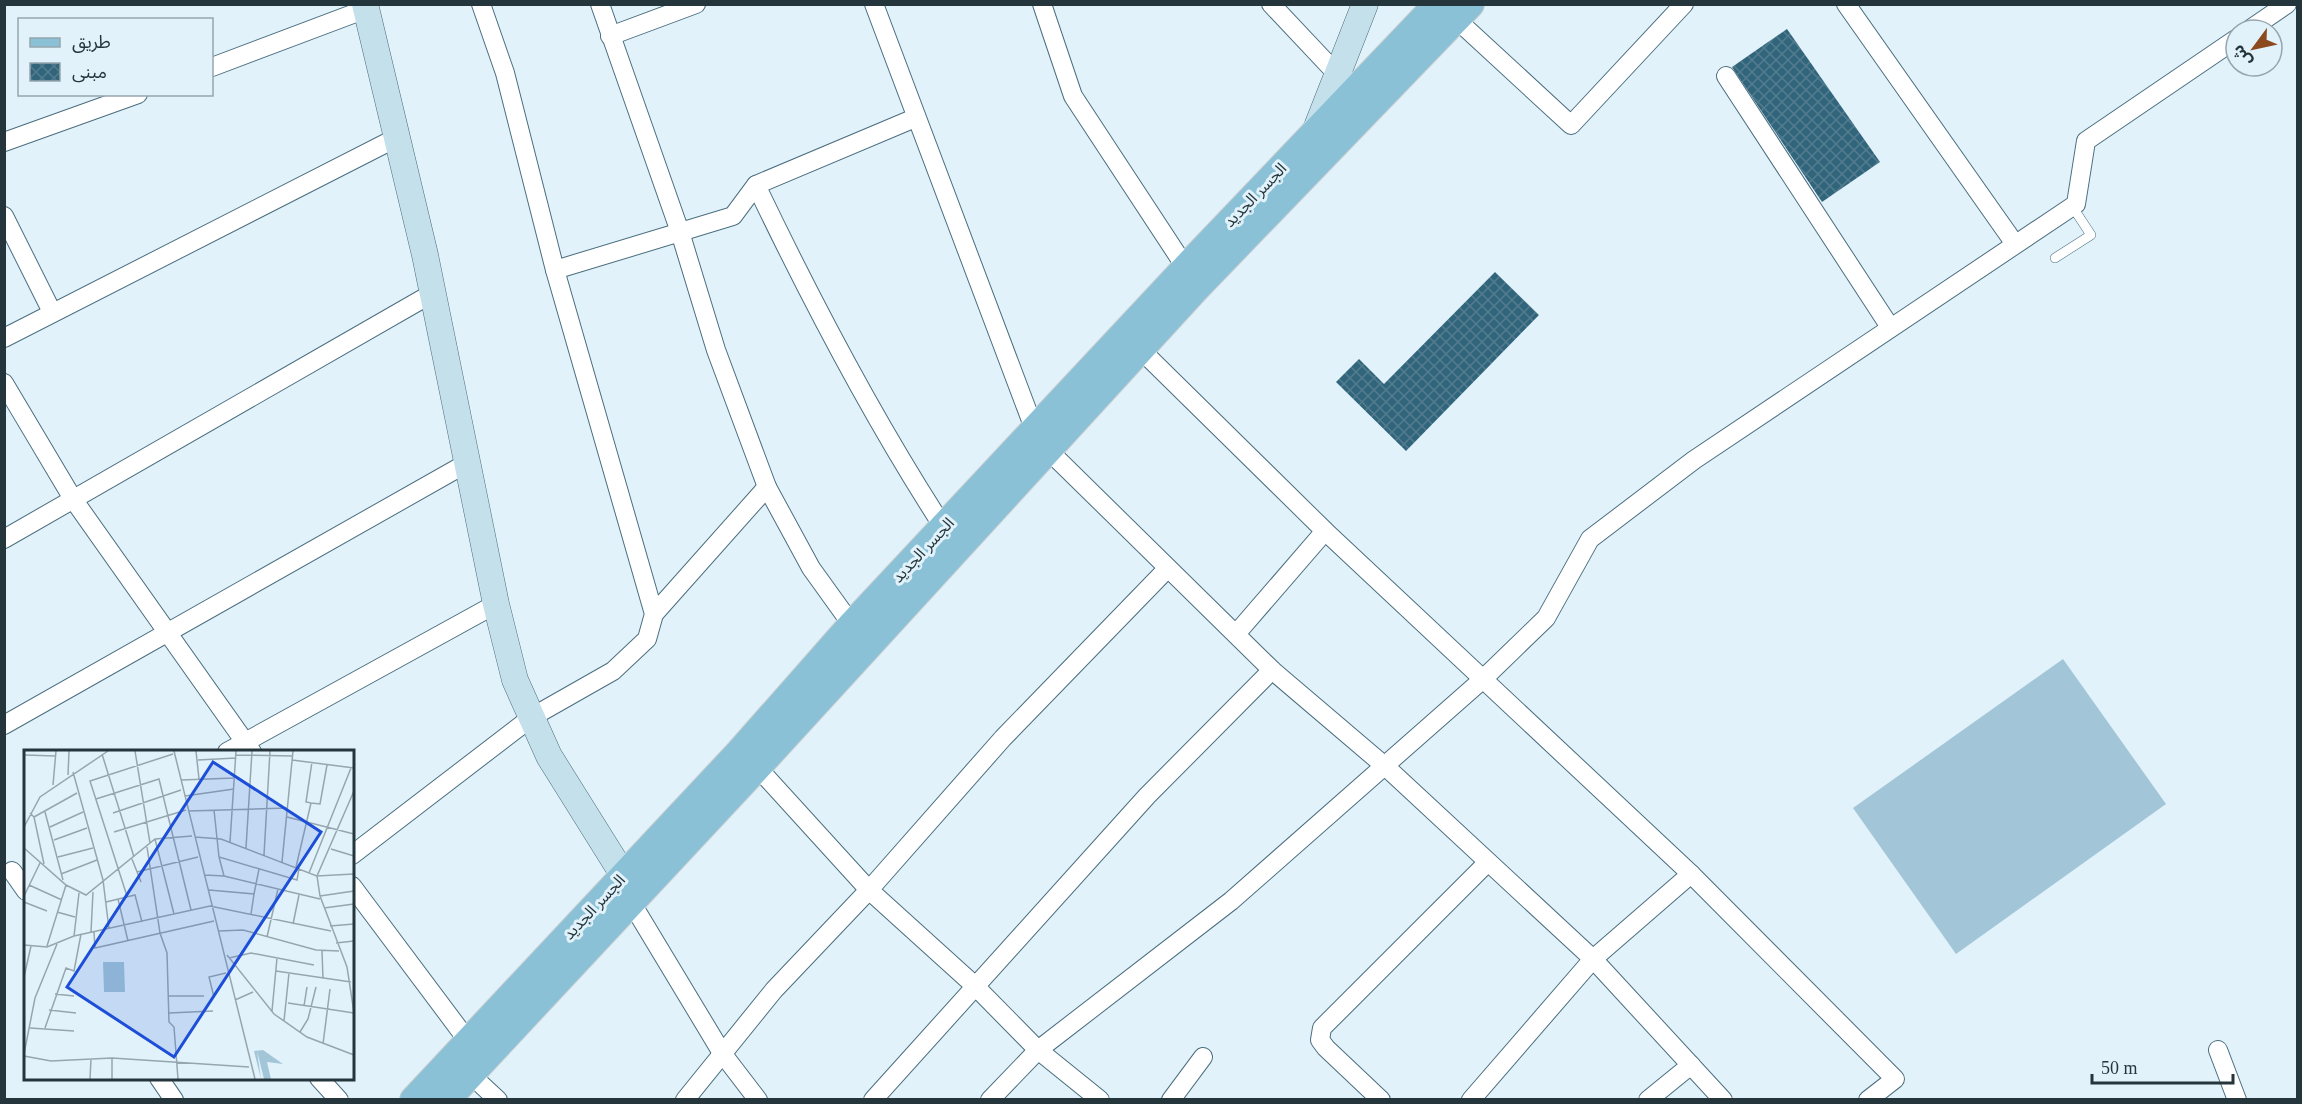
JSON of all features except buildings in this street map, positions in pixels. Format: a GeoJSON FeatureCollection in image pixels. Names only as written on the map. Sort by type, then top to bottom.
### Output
{"type":"FeatureCollection","features":[{"type":"Feature","properties":{"kind":"main road","name":"الجسر الجديد"},"geometry":{"type":"LineString","coordinates":[[414,1100],[468,1041],[757,767],[1042,440],[1186,268],[1315,132],[1455,9]]}},
{"type":"Feature","properties":{"kind":"main road","name":"الجسر الجديد"},"geometry":{"type":"LineString","coordinates":[[446,1100],[627,889],[740,752],[852,626],[944,528],[1140,349],[1455,9]]}},
{"type":"Feature","properties":{"kind":"street"},"geometry":{"type":"LineString","coordinates":[[481,4],[505,73],[555,270],[654,614]]}},
{"type":"Feature","properties":{"kind":"street"},"geometry":{"type":"LineString","coordinates":[[600,4],[680,232],[716,350],[766,487],[811,568],[852,626]]}},
{"type":"Feature","properties":{"kind":"street"},"geometry":{"type":"LineString","coordinates":[[610,36],[696,4]]}},
{"type":"Feature","properties":{"kind":"street"},"geometry":{"type":"LineString","coordinates":[[874,4],[915,118],[1042,440],[1167,569],[1272,670],[1386,766],[1593,959],[1723,1100]]}},
{"type":"Feature","properties":{"kind":"street"},"geometry":{"type":"LineString","coordinates":[[1042,4],[1073,96],[1186,268]]}},
{"type":"Feature","properties":{"kind":"street"},"geometry":{"type":"LineString","coordinates":[[1271,4],[1336,73]]}},
{"type":"Feature","properties":{"kind":"street"},"geometry":{"type":"LineString","coordinates":[[1315,132],[1336,73],[1365,4]]}},
{"type":"Feature","properties":{"kind":"street"},"geometry":{"type":"LineString","coordinates":[[1455,9],[1571,125],[1684,4]]}},
{"type":"Feature","properties":{"kind":"street"},"geometry":{"type":"LineString","coordinates":[[1846,4],[2015,244]]}},
{"type":"Feature","properties":{"kind":"street"},"geometry":{"type":"LineString","coordinates":[[2267,18],[2287,4]]}},
{"type":"Feature","properties":{"kind":"street"},"geometry":{"type":"LineString","coordinates":[[213,67],[365,7],[425,255],[431,294],[514,680],[549,756],[722,1053],[759,1100]]}},
{"type":"Feature","properties":{"kind":"street"},"geometry":{"type":"LineString","coordinates":[[990,1100],[1038,1050],[1231,901],[1482,680],[1546,618],[1590,539],[1694,460],[2076,204],[2086,141],[2224,47]]}},
{"type":"Feature","properties":{"kind":"street"},"geometry":{"type":"LineString","coordinates":[[1726,76],[1890,327]]}},
{"type":"Feature","properties":{"kind":"street"},"geometry":{"type":"LineString","coordinates":[[4,142],[132,96]]}},
{"type":"Feature","properties":{"kind":"street"},"geometry":{"type":"LineString","coordinates":[[555,270],[733,216],[756,185],[915,118]]}},
{"type":"Feature","properties":{"kind":"street"},"geometry":{"type":"LineString","coordinates":[[4,338],[398,137]]}},
{"type":"Feature","properties":{"kind":"street"},"geometry":{"type":"LineString","coordinates":[[756,185],[788,253],[902,463],[944,528]]}},
{"type":"Feature","properties":{"kind":"street"},"geometry":{"type":"LineString","coordinates":[[4,216],[52,312]]}},
{"type":"Feature","properties":{"kind":"street"},"geometry":{"type":"LineString","coordinates":[[4,539],[431,294]]}},
{"type":"Feature","properties":{"kind":"street"},"geometry":{"type":"LineString","coordinates":[[1140,349],[1325,531],[1691,874],[1895,1079],[1868,1100]]}},
{"type":"Feature","properties":{"kind":"street"},"geometry":{"type":"LineString","coordinates":[[4,382],[73,499],[249,746]]}},
{"type":"Feature","properties":{"kind":"street"},"geometry":{"type":"LineString","coordinates":[[4,725],[467,463]]}},
{"type":"Feature","properties":{"kind":"street"},"geometry":{"type":"LineString","coordinates":[[354,853],[532,717],[613,670],[647,639],[654,614],[766,487]]}},
{"type":"Feature","properties":{"kind":"street"},"geometry":{"type":"LineString","coordinates":[[1236,634],[1325,531]]}},
{"type":"Feature","properties":{"kind":"street"},"geometry":{"type":"LineString","coordinates":[[685,1100],[774,990],[869,890],[1003,738],[1167,569]]}},
{"type":"Feature","properties":{"kind":"street"},"geometry":{"type":"LineString","coordinates":[[234,750],[249,746],[496,604]]}},
{"type":"Feature","properties":{"kind":"street"},"geometry":{"type":"LineString","coordinates":[[873,1100],[974,985],[1147,796],[1272,670]]}},
{"type":"Feature","properties":{"kind":"street"},"geometry":{"type":"LineString","coordinates":[[757,767],[869,890],[974,985],[1038,1050],[1100,1100]]}},
{"type":"Feature","properties":{"kind":"street"},"geometry":{"type":"LineString","coordinates":[[1370,1096],[1320,1040],[1322,1028],[1488,862]]}},
{"type":"Feature","properties":{"kind":"street"},"geometry":{"type":"LineString","coordinates":[[14,870],[24,888]]}},
{"type":"Feature","properties":{"kind":"street"},"geometry":{"type":"LineString","coordinates":[[1471,1100],[1593,959],[1691,874]]}},
{"type":"Feature","properties":{"kind":"street"},"geometry":{"type":"LineString","coordinates":[[354,889],[468,1041]]}},
{"type":"Feature","properties":{"kind":"street"},"geometry":{"type":"LineString","coordinates":[[2218,1050],[2237,1100]]}},
{"type":"Feature","properties":{"kind":"street"},"geometry":{"type":"LineString","coordinates":[[1171,1100],[1203,1057]]}},
{"type":"Feature","properties":{"kind":"street"},"geometry":{"type":"LineString","coordinates":[[1648,1100],[1691,1065]]}},
{"type":"Feature","properties":{"kind":"street"},"geometry":{"type":"LineString","coordinates":[[470,1074],[498,1100]]}},
{"type":"Feature","properties":{"kind":"street"},"geometry":{"type":"LineString","coordinates":[[160,1080],[174,1100]]}},
{"type":"Feature","properties":{"kind":"street"},"geometry":{"type":"LineString","coordinates":[[321,1080],[339,1100]]}},
{"type":"Feature","properties":{"kind":"lane"},"geometry":{"type":"LineString","coordinates":[[2055,258],[2091,235],[2072,206]]}},
{"type":"Feature","properties":{"kind":"shaded area"},"geometry":{"type":"Polygon","coordinates":[[[2063,659],[2166,804],[1956,954],[1853,808],[2063,659]]]}}]}
